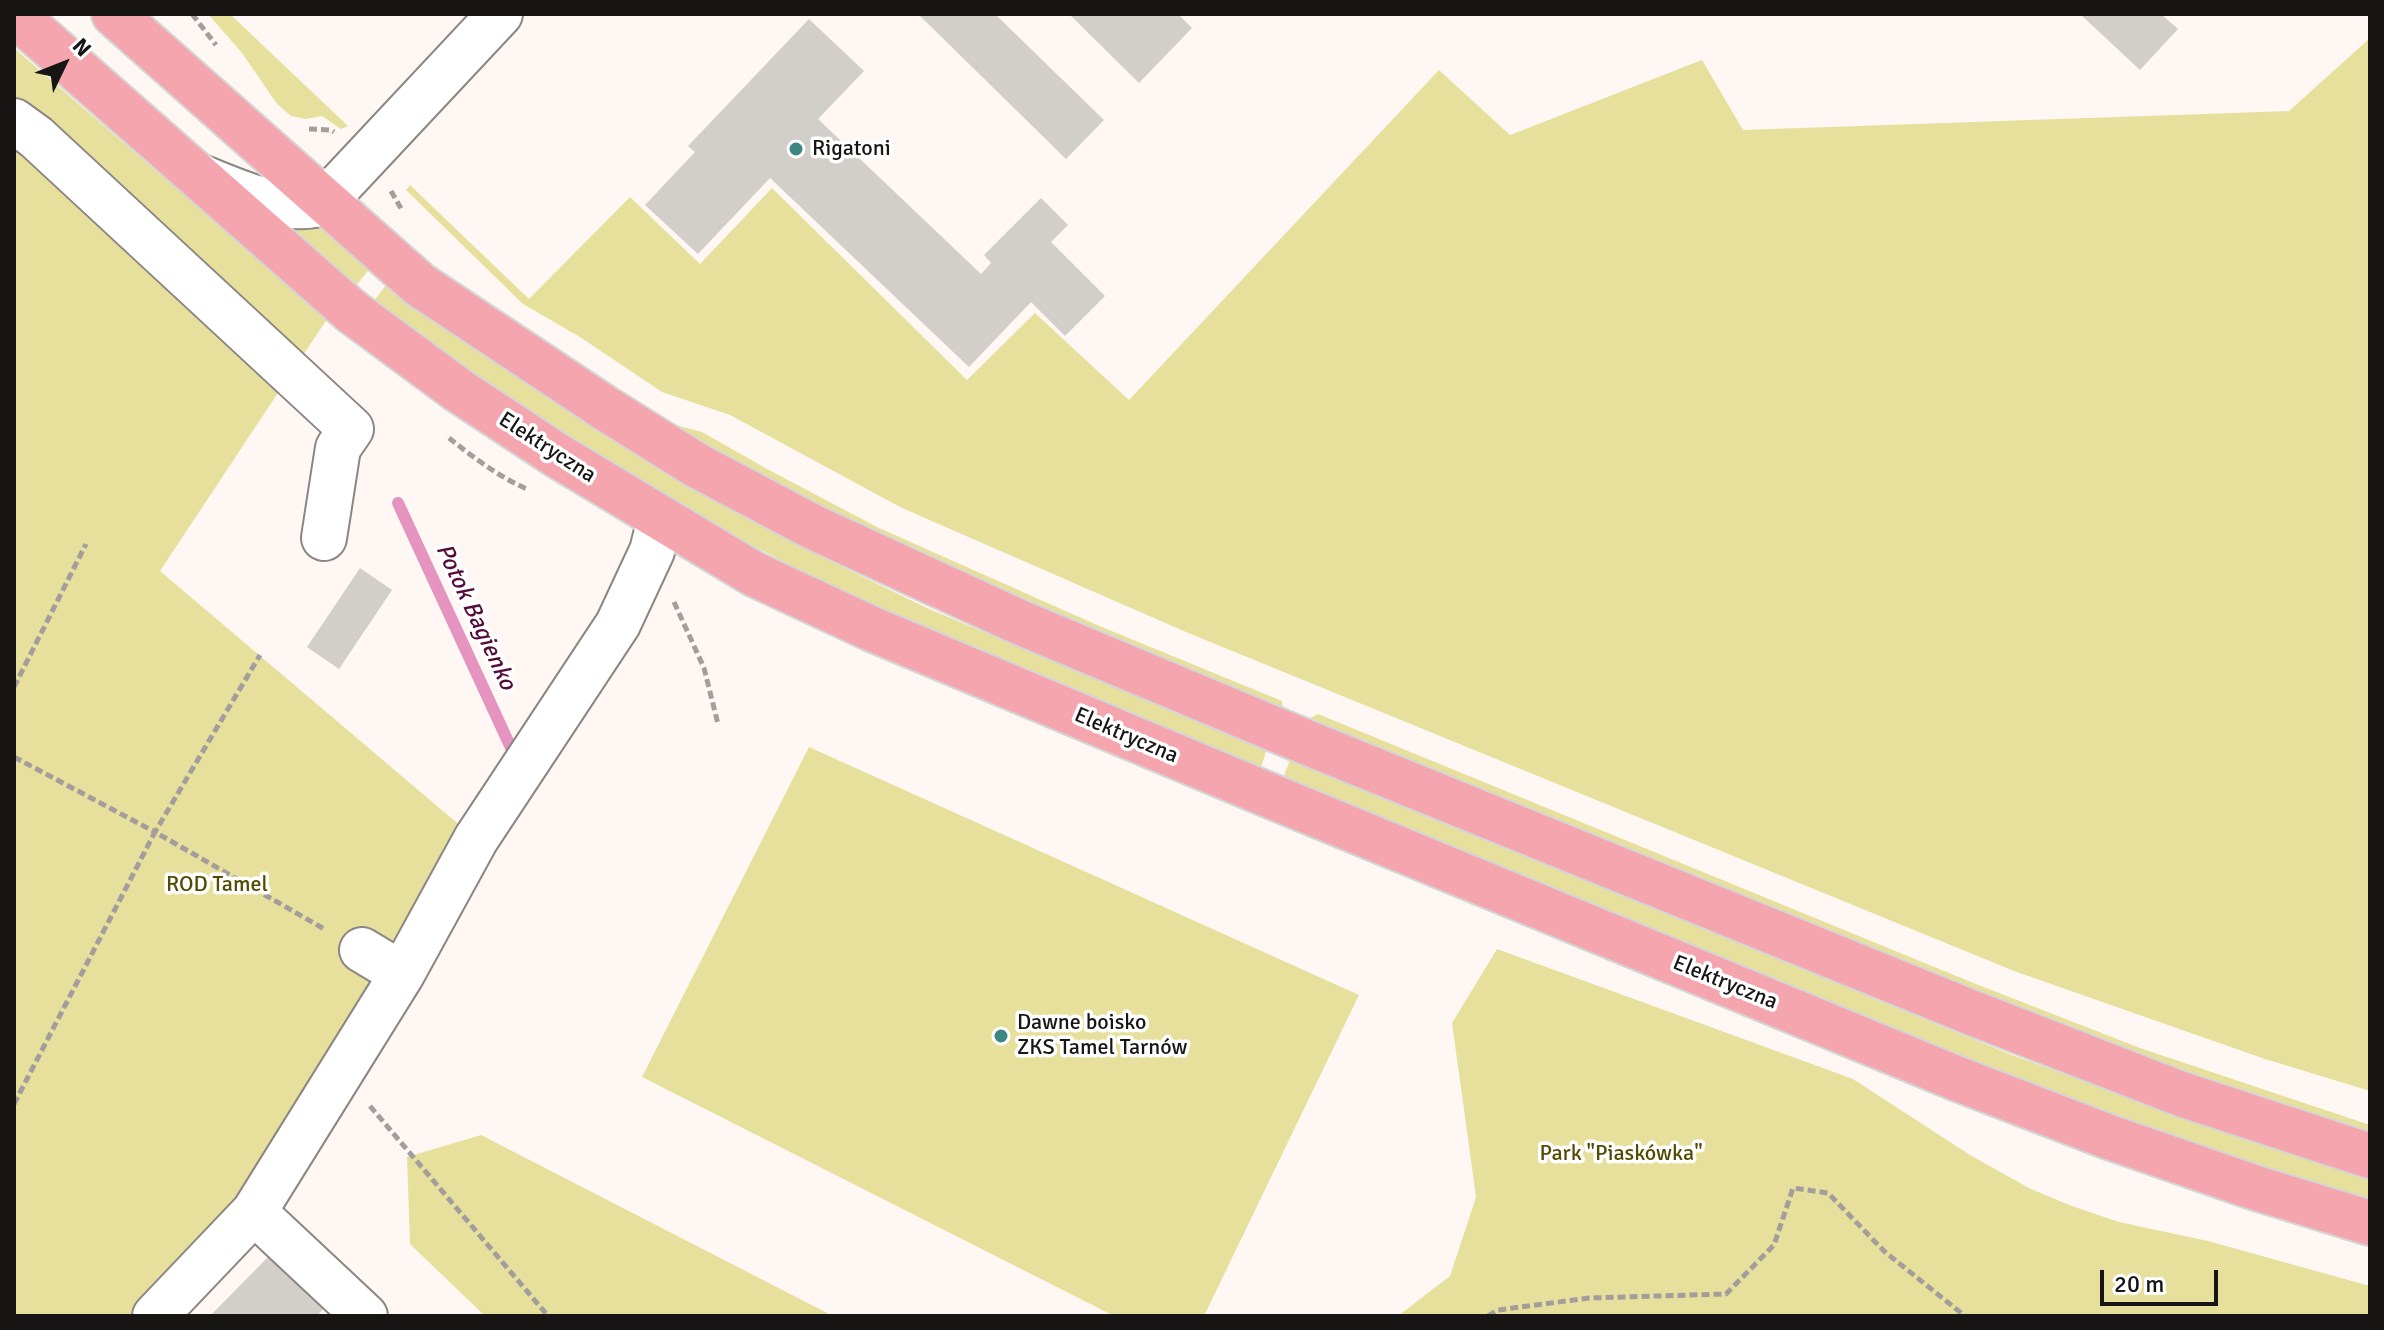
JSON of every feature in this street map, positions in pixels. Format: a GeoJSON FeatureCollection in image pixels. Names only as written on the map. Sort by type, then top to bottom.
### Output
{"type":"FeatureCollection","features":[{"type":"Feature","properties":{"kind":"main road","name":"Elektryczna"},"geometry":{"type":"LineString","coordinates":[[14,14],[351,311],[458,390],[558,456],[754,574],[872,629],[1958,1079],[2109,1137],[2370,1223]]}},
{"type":"Feature","properties":{"kind":"main road"},"geometry":{"type":"LineString","coordinates":[[114,14],[420,285],[515,350],[696,465],[813,527],[1019,622],[1970,1012],[2181,1094],[2370,1156]]}},
{"type":"Feature","properties":{"kind":"street"},"geometry":{"type":"LineString","coordinates":[[198,176],[254,197],[301,208],[324,202],[500,14]]}},
{"type":"Feature","properties":{"kind":"street"},"geometry":{"type":"LineString","coordinates":[[14,121],[36,137],[351,429],[338,448],[324,538]]}},
{"type":"Feature","properties":{"kind":"street"},"geometry":{"type":"LineString","coordinates":[[155,1316],[254,1212],[402,974],[476,839],[618,624],[647,562],[660,519]]}},
{"type":"Feature","properties":{"kind":"street"},"geometry":{"type":"LineString","coordinates":[[362,950],[402,974]]}},
{"type":"Feature","properties":{"kind":"street"},"geometry":{"type":"LineString","coordinates":[[254,1212],[365,1316]]}},
{"type":"Feature","properties":{"kind":"path"},"geometry":{"type":"LineString","coordinates":[[14,687],[86,544]]}},
{"type":"Feature","properties":{"kind":"path"},"geometry":{"type":"LineString","coordinates":[[647,562],[674,602],[704,668],[718,724]]}},
{"type":"Feature","properties":{"kind":"path"},"geometry":{"type":"LineString","coordinates":[[14,1104],[155,832],[260,655]]}},
{"type":"Feature","properties":{"kind":"path"},"geometry":{"type":"LineString","coordinates":[[14,757],[155,832],[362,950]]}},
{"type":"Feature","properties":{"kind":"path"},"geometry":{"type":"LineString","coordinates":[[341,1072],[548,1316]]}},
{"type":"Feature","properties":{"kind":"path"},"geometry":{"type":"LineString","coordinates":[[1488,1316],[1498,1310],[1589,1298],[1726,1294],[1774,1245],[1793,1188],[1828,1193],[1885,1252],[1965,1316]]}},
{"type":"Feature","properties":{"kind":"green space"},"geometry":{"type":"Polygon","coordinates":[[[208,14],[230,14],[348,126],[341,129],[322,116],[306,119],[291,116],[277,104],[242,53],[208,14]]]}},
{"type":"Feature","properties":{"kind":"green space"},"geometry":{"type":"Polygon","coordinates":[[[2370,38],[2370,1091],[2262,1058],[2014,971],[1186,632],[902,508],[730,415],[662,392],[580,337],[523,304],[406,190],[410,185],[529,299],[630,197],[700,264],[772,188],[967,380],[1035,313],[1129,400],[1439,70],[1510,135],[1702,60],[1743,130],[2289,111],[2370,38]]]}},
{"type":"Feature","properties":{"kind":"green space","name":"ROD Tamel"},"geometry":{"type":"Polygon","coordinates":[[[14,48],[327,319],[160,571],[476,839],[403,972],[158,1316],[14,1316],[14,48]]]}},
{"type":"Feature","properties":{"kind":"green space"},"geometry":{"type":"Polygon","coordinates":[[[317,222],[371,267],[355,287],[286,230],[317,222]]]}},
{"type":"Feature","properties":{"kind":"green space"},"geometry":{"type":"Polygon","coordinates":[[[389,281],[497,362],[660,470],[783,538],[927,608],[1267,749],[1260,770],[904,620],[788,564],[680,505],[576,441],[374,301],[389,281]]]}},
{"type":"Feature","properties":{"kind":"green space"},"geometry":{"type":"Polygon","coordinates":[[[672,424],[702,432],[879,528],[1097,625],[1282,701],[1283,710],[1038,609],[865,530],[747,468],[672,424]]]}},
{"type":"Feature","properties":{"kind":"green space"},"geometry":{"type":"Polygon","coordinates":[[[1318,714],[1971,982],[2140,1048],[2370,1125],[2370,1134],[2106,1045],[1310,718],[1318,714]]]}},
{"type":"Feature","properties":{"kind":"green space","name":"Dawne boisko ZKS Tamel Tarnów"},"geometry":{"type":"Polygon","coordinates":[[[809,747],[1359,995],[1204,1316],[1114,1316],[642,1077],[809,747]]]}},
{"type":"Feature","properties":{"kind":"green space"},"geometry":{"type":"Polygon","coordinates":[[[1290,760],[2012,1055],[2229,1134],[2370,1179],[2370,1201],[2211,1150],[1994,1071],[1283,778],[1290,760]]]}},
{"type":"Feature","properties":{"kind":"green space","name":"Park \"Piaskówka\""},"geometry":{"type":"Polygon","coordinates":[[[1497,949],[1853,1079],[1970,1155],[2029,1188],[2069,1205],[2119,1222],[2208,1241],[2370,1286],[2370,1316],[1398,1316],[1450,1276],[1476,1197],[1452,1023],[1497,949]]]}},
{"type":"Feature","properties":{"kind":"green space"},"geometry":{"type":"Polygon","coordinates":[[[481,1135],[833,1316],[485,1316],[410,1244],[407,1157],[481,1135]]]}},
{"type":"Feature","properties":{"kind":"building"},"geometry":{"type":"Polygon","coordinates":[[[918,14],[995,14],[1104,120],[1066,159],[918,14]]]}},
{"type":"Feature","properties":{"kind":"building"},"geometry":{"type":"Polygon","coordinates":[[[1069,14],[1178,14],[1192,28],[1139,83],[1069,14]]]}},
{"type":"Feature","properties":{"kind":"building"},"geometry":{"type":"Polygon","coordinates":[[[2080,14],[2161,14],[2178,29],[2140,70],[2080,14]]]}},
{"type":"Feature","properties":{"kind":"building"},"geometry":{"type":"Polygon","coordinates":[[[809,19],[864,71],[818,119],[981,274],[991,263],[984,255],[1041,198],[1068,225],[1051,242],[1105,296],[1065,336],[1031,302],[969,367],[770,178],[698,254],[645,205],[695,152],[688,146],[809,19]]]}},
{"type":"Feature","properties":{"kind":"building"},"geometry":{"type":"Polygon","coordinates":[[[360,568],[392,590],[339,669],[307,647],[360,568]]]}},
{"type":"Feature","properties":{"kind":"building"},"geometry":{"type":"Polygon","coordinates":[[[269,1256],[323,1309],[317,1316],[210,1316],[269,1256]]]}},
{"type":"Feature","properties":{"kind":"waterway","name":"Potok Bagienko"},"geometry":{"type":"LineString","coordinates":[[398,503],[512,750]]}},
{"type":"Feature","properties":{"kind":"place","name":"Rigatoni"},"geometry":{"type":"Point","coordinates":[796,149]}},
{"type":"Feature","properties":{"kind":"place","name":"Dawne boisko ZKS Tamel Tarnów"},"geometry":{"type":"Point","coordinates":[1001,1036]}}]}
